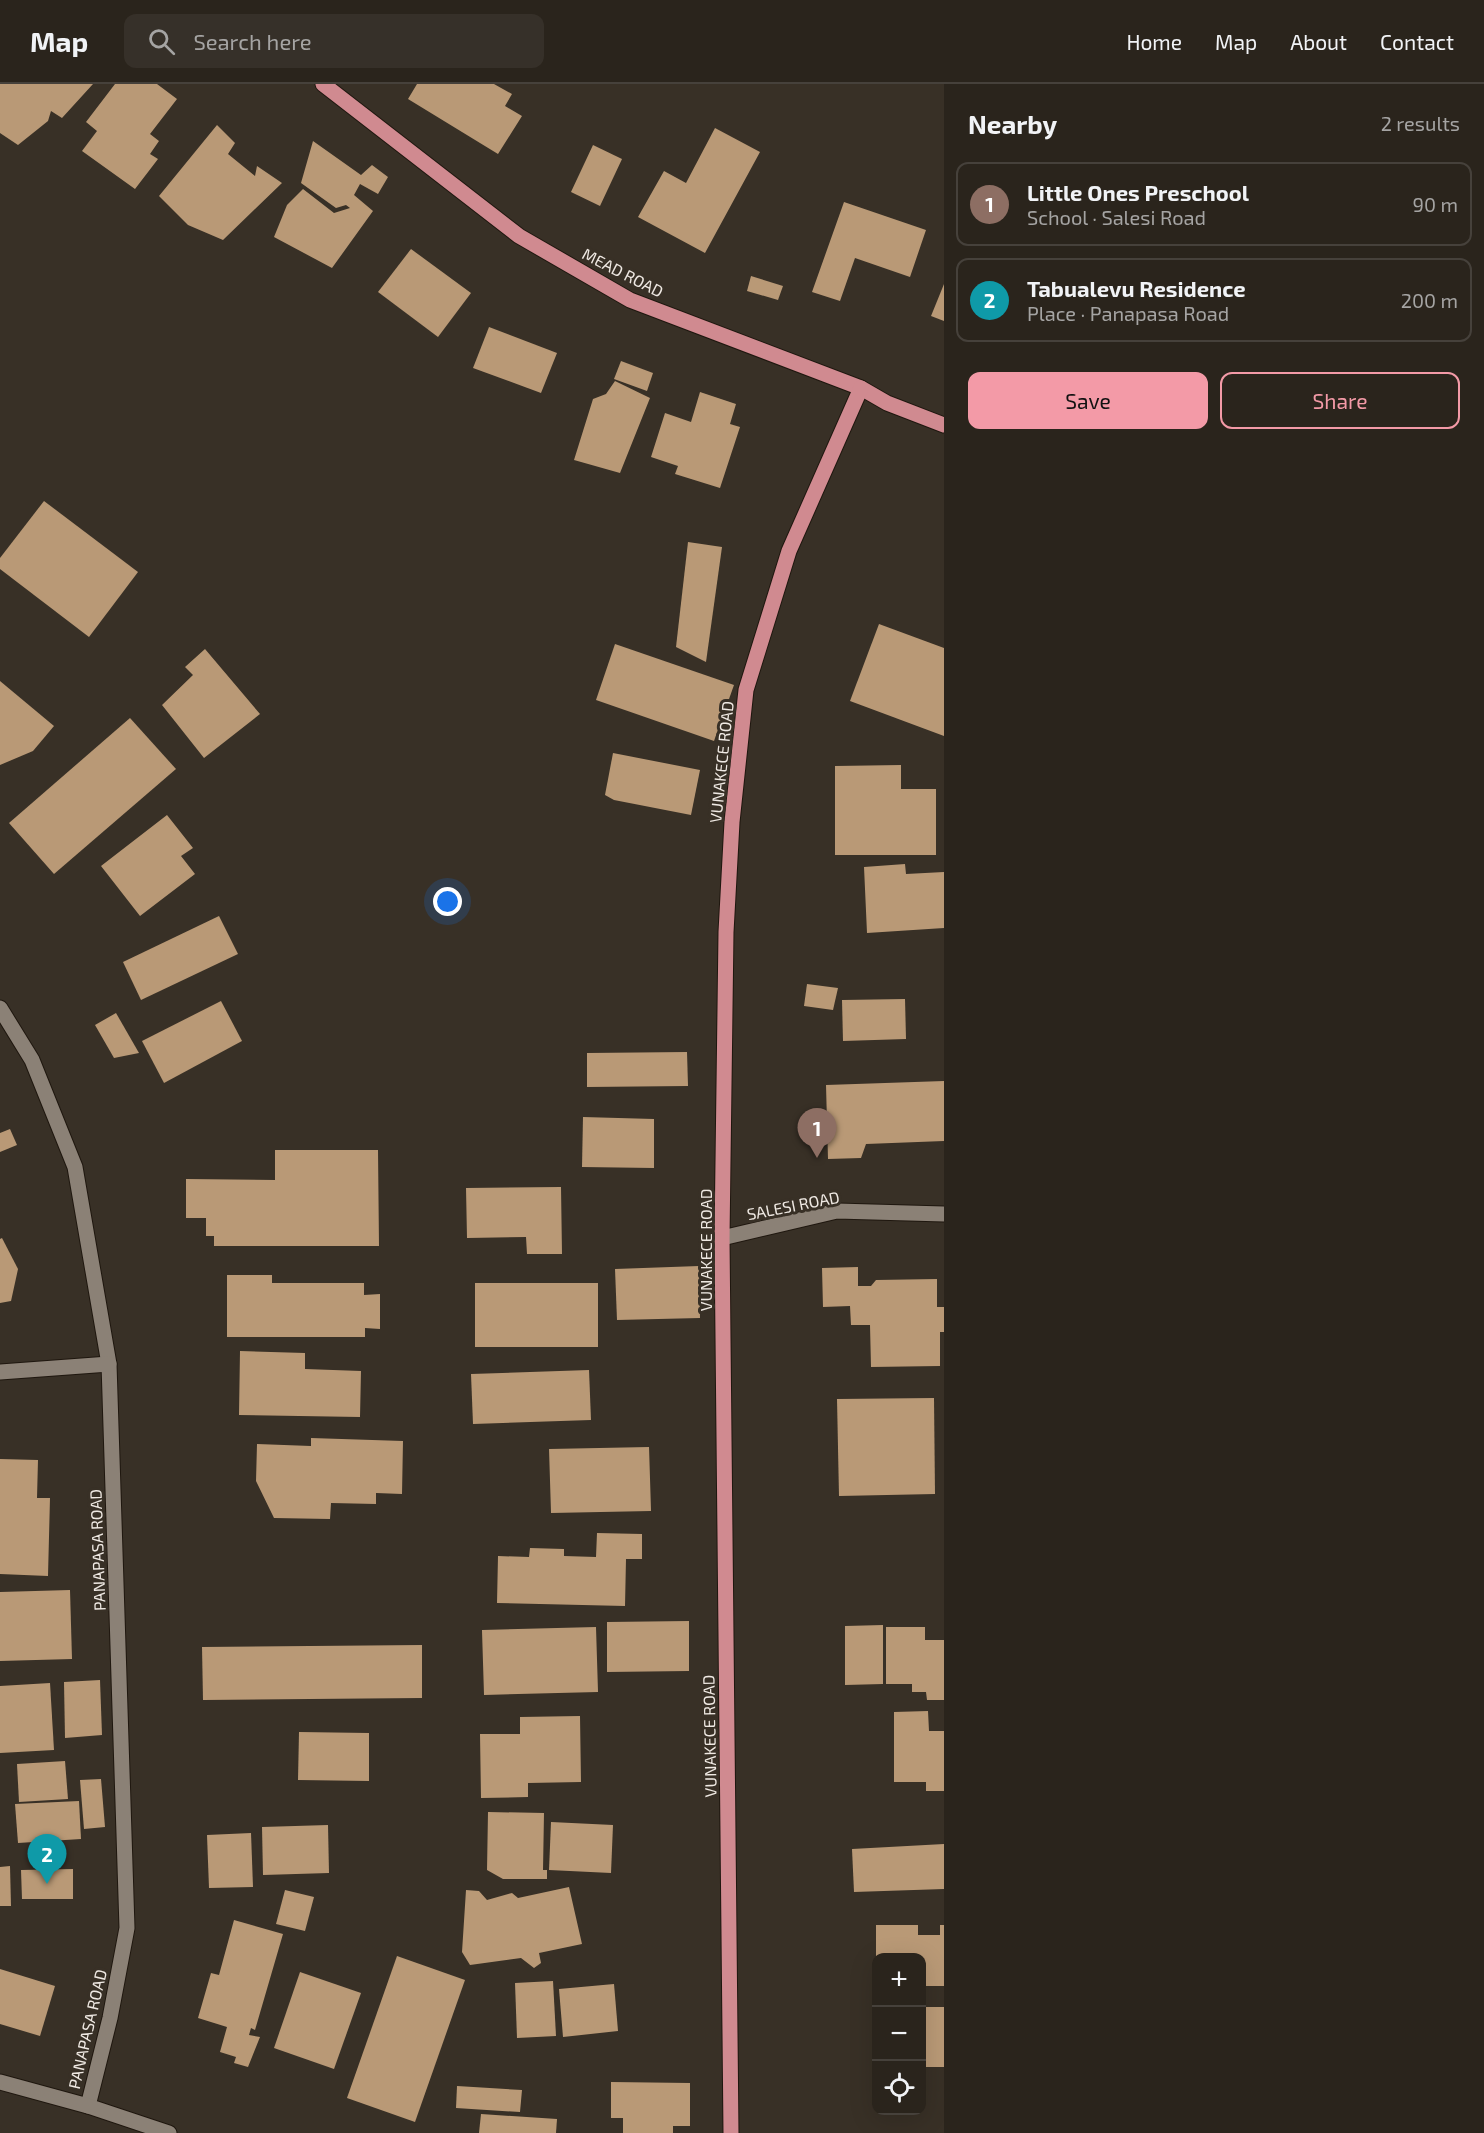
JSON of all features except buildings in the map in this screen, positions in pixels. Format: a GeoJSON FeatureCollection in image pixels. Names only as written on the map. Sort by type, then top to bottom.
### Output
{"type":"FeatureCollection","features":[{"type":"Feature","properties":{"kind":"main road","name":"MEAD ROAD"},"geometry":{"type":"LineString","coordinates":[[323,84],[519,236],[630,300],[861,388],[887,403],[944,425]]}},
{"type":"Feature","properties":{"kind":"main road","name":"VUNAKECE ROAD"},"geometry":{"type":"LineString","coordinates":[[731,2133],[722,1238],[726,932],[732,822],[746,690],[789,551],[861,388]]}},
{"type":"Feature","properties":{"kind":"street","name":"PANAPASA ROAD"},"geometry":{"type":"LineString","coordinates":[[0,1008],[32,1060],[75,1167],[110,1364],[127,1928],[110,2018],[88,2106]]}},
{"type":"Feature","properties":{"kind":"street","name":"SALESI ROAD"},"geometry":{"type":"LineString","coordinates":[[722,1238],[837,1212],[944,1214]]}},
{"type":"Feature","properties":{"kind":"street"},"geometry":{"type":"LineString","coordinates":[[0,1372],[110,1364]]}},
{"type":"Feature","properties":{"kind":"street"},"geometry":{"type":"LineString","coordinates":[[1,2087],[88,2106],[169,2133]]}},
{"type":"Feature","properties":{"kind":"place","name":"Little Ones Preschool"},"geometry":{"type":"Point","coordinates":[817,1158]}},
{"type":"Feature","properties":{"kind":"place","name":"Tabualevu Residence"},"geometry":{"type":"Point","coordinates":[47,1884]}}]}
